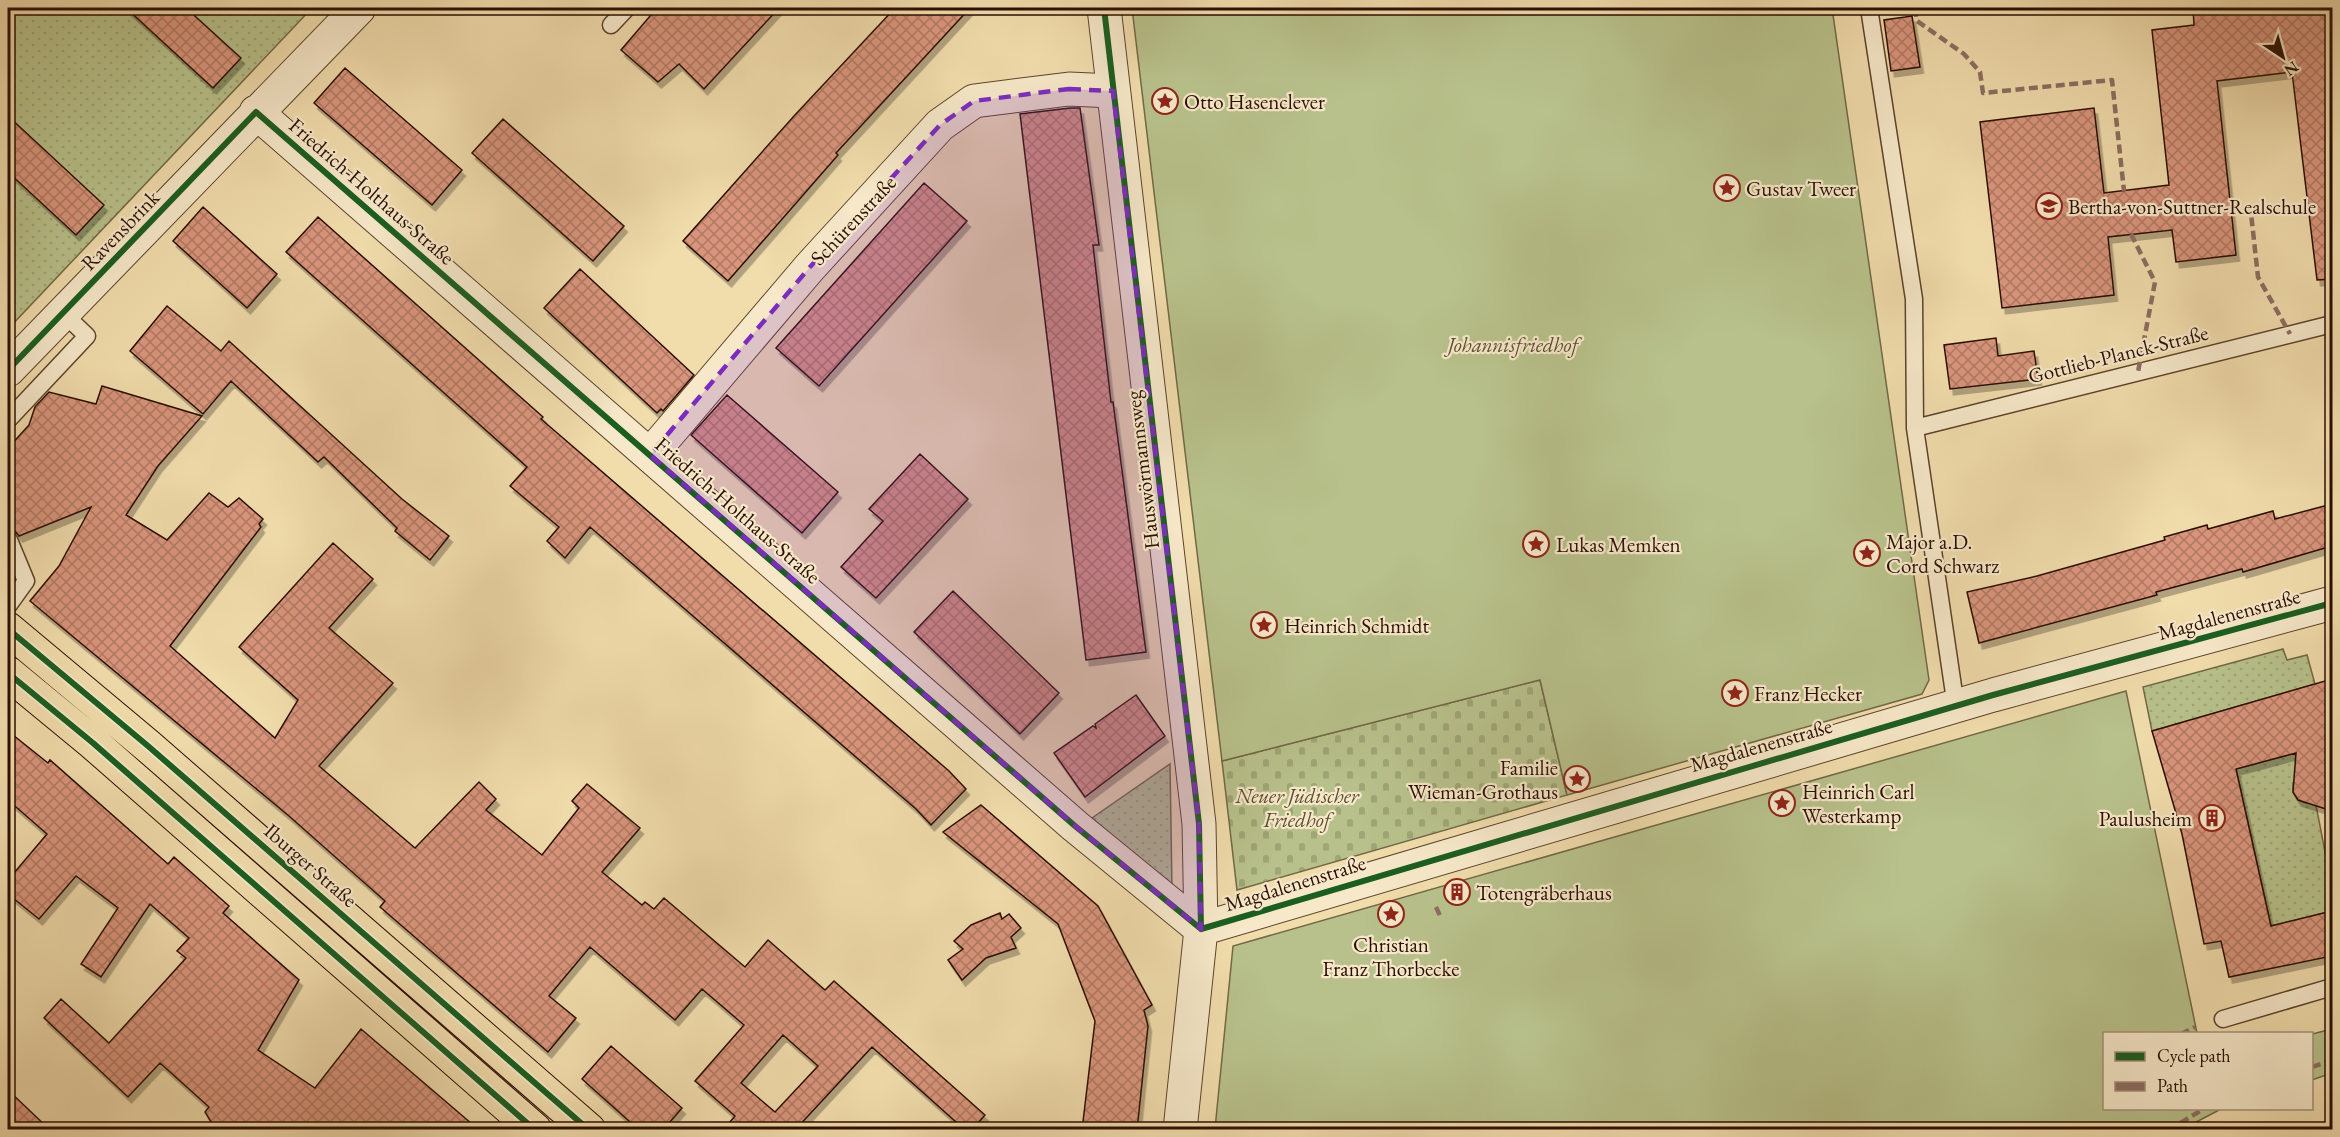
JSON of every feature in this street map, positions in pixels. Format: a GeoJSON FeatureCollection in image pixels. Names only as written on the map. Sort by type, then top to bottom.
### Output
{"type":"FeatureCollection","features":[{"type":"Feature","properties":{"kind":"main road","name":"Iburger Straße"},"geometry":{"type":"LineString","coordinates":[[8,628],[148,746],[589,1130]]}},
{"type":"Feature","properties":{"kind":"main road"},"geometry":{"type":"LineString","coordinates":[[8,673],[93,743],[535,1130]]}},
{"type":"Feature","properties":{"kind":"street","name":"Ravensbrink"},"geometry":{"type":"LineString","coordinates":[[8,370],[359,8]]}},
{"type":"Feature","properties":{"kind":"street","name":"Hauswörmannsweg"},"geometry":{"type":"LineString","coordinates":[[1104,8],[1199,824],[1201,928],[1180,1130]]}},
{"type":"Feature","properties":{"kind":"street","name":"Schürenstraße"},"geometry":{"type":"LineString","coordinates":[[650,455],[810,267],[940,125],[974,101],[1069,89],[1113,91]]}},
{"type":"Feature","properties":{"kind":"street","name":"Friedrich-Holthaus-Straße"},"geometry":{"type":"LineString","coordinates":[[256,112],[1075,826],[1201,928]]}},
{"type":"Feature","properties":{"kind":"street","name":"Magdalenenstraße"},"geometry":{"type":"LineString","coordinates":[[1201,928],[1420,862],[1956,707],[2332,603]]}},
{"type":"Feature","properties":{"kind":"lane"},"geometry":{"type":"LineString","coordinates":[[611,25],[627,8]]}},
{"type":"Feature","properties":{"kind":"lane"},"geometry":{"type":"LineString","coordinates":[[1869,8],[1914,299],[1915,428],[1956,707]]}},
{"type":"Feature","properties":{"kind":"lane"},"geometry":{"type":"LineString","coordinates":[[8,420],[87,336],[63,313]]}},
{"type":"Feature","properties":{"kind":"lane","name":"Gottlieb-Planck-Straße"},"geometry":{"type":"LineString","coordinates":[[1915,428],[2332,324]]}},
{"type":"Feature","properties":{"kind":"lane"},"geometry":{"type":"LineString","coordinates":[[8,606],[26,581],[9,540]]}},
{"type":"Feature","properties":{"kind":"lane"},"geometry":{"type":"LineString","coordinates":[[2223,1019],[2332,987]]}},
{"type":"Feature","properties":{"kind":"highlighted area"},"geometry":{"type":"Polygon","coordinates":[[[1069,89],[1113,91],[1199,824],[1201,929],[1075,826],[650,455],[810,267],[940,125],[974,101],[1069,89]]]}},
{"type":"Feature","properties":{"kind":"green space"},"geometry":{"type":"Polygon","coordinates":[[[8,8],[312,8],[8,329],[8,8]]]}},
{"type":"Feature","properties":{"kind":"green space","name":"Johannisfriedhof"},"geometry":{"type":"Polygon","coordinates":[[[1132,8],[1832,8],[1929,680],[1922,694],[1567,795],[1540,680],[1222,761],[1132,8]]]}},
{"type":"Feature","properties":{"kind":"green space"},"geometry":{"type":"Polygon","coordinates":[[[2283,649],[2287,660],[2307,655],[2315,684],[2152,731],[2143,687],[2283,649]]]}},
{"type":"Feature","properties":{"kind":"green space","name":"Neuer Jüdischer Friedhof"},"geometry":{"type":"Polygon","coordinates":[[[1540,680],[1567,795],[1237,890],[1222,761],[1540,680]]]}},
{"type":"Feature","properties":{"kind":"green space"},"geometry":{"type":"Polygon","coordinates":[[[2126,691],[2197,1032],[2103,1032],[2103,1110],[2219,1110],[2183,1129],[1215,1129],[1233,946],[2126,691]]]}},
{"type":"Feature","properties":{"kind":"green space"},"geometry":{"type":"Polygon","coordinates":[[[2309,749],[2299,779],[2293,783],[2293,792],[2298,800],[2306,803],[2315,800],[2332,888],[2332,911],[2271,926],[2236,769],[2309,749]]]}},
{"type":"Feature","properties":{"kind":"green space"},"geometry":{"type":"Polygon","coordinates":[[[1170,764],[1172,889],[1092,818],[1170,764]]]}},
{"type":"Feature","properties":{"kind":"green space"},"geometry":{"type":"Polygon","coordinates":[[[2332,1029],[2332,1073],[2313,1080],[2313,1034],[2332,1029]]]}},
{"type":"Feature","properties":{"kind":"building"},"geometry":{"type":"Polygon","coordinates":[[[126,8],[186,8],[241,58],[213,88],[126,8]]]}},
{"type":"Feature","properties":{"kind":"building"},"geometry":{"type":"Polygon","coordinates":[[[657,8],[779,8],[704,89],[679,64],[658,82],[621,50],[657,8]]]}},
{"type":"Feature","properties":{"kind":"building"},"geometry":{"type":"Polygon","coordinates":[[[895,8],[970,8],[836,153],[838,155],[728,281],[683,241],[794,116],[895,8]]]}},
{"type":"Feature","properties":{"kind":"building"},"geometry":{"type":"Polygon","coordinates":[[[2193,8],[2332,8],[2332,279],[2317,280],[2292,72],[2217,81],[2236,255],[2176,262],[2172,230],[2108,237],[2114,295],[2002,308],[1980,122],[2094,108],[2104,193],[2169,185],[2152,30],[2194,25],[2193,8]]]}},
{"type":"Feature","properties":{"kind":"building"},"geometry":{"type":"Polygon","coordinates":[[[1912,16],[1920,67],[1891,71],[1884,20],[1912,16]]]}},
{"type":"Feature","properties":{"kind":"building"},"geometry":{"type":"Polygon","coordinates":[[[345,68],[462,170],[432,205],[314,103],[345,68]]]}},
{"type":"Feature","properties":{"kind":"building"},"geometry":{"type":"Polygon","coordinates":[[[1080,108],[1099,245],[1093,245],[1111,402],[1113,402],[1146,652],[1086,660],[1020,114],[1080,108]]]}},
{"type":"Feature","properties":{"kind":"building"},"geometry":{"type":"Polygon","coordinates":[[[8,116],[104,205],[76,235],[8,172],[8,116]]]}},
{"type":"Feature","properties":{"kind":"building"},"geometry":{"type":"Polygon","coordinates":[[[503,119],[624,226],[593,261],[472,153],[503,119]]]}},
{"type":"Feature","properties":{"kind":"building"},"geometry":{"type":"Polygon","coordinates":[[[924,183],[967,221],[819,386],[776,348],[924,183]]]}},
{"type":"Feature","properties":{"kind":"building"},"geometry":{"type":"Polygon","coordinates":[[[203,207],[277,274],[247,308],[173,241],[203,207]]]}},
{"type":"Feature","properties":{"kind":"building"},"geometry":{"type":"Polygon","coordinates":[[[318,217],[543,417],[541,419],[949,771],[966,789],[931,825],[916,809],[590,527],[565,558],[547,541],[559,527],[510,486],[527,467],[286,252],[318,217]]]}},
{"type":"Feature","properties":{"kind":"building"},"geometry":{"type":"Polygon","coordinates":[[[580,269],[694,375],[663,411],[661,409],[657,413],[544,308],[580,269]]]}},
{"type":"Feature","properties":{"kind":"building"},"geometry":{"type":"Polygon","coordinates":[[[167,306],[221,351],[229,341],[402,499],[449,536],[430,560],[395,531],[397,528],[324,457],[318,462],[231,381],[203,414],[130,351],[167,306]]]}},
{"type":"Feature","properties":{"kind":"building"},"geometry":{"type":"Polygon","coordinates":[[[1996,338],[1998,356],[2034,351],[2038,379],[1950,389],[1944,345],[1996,338]]]}},
{"type":"Feature","properties":{"kind":"building"},"geometry":{"type":"Polygon","coordinates":[[[102,386],[202,416],[158,466],[126,515],[167,540],[209,493],[228,507],[239,498],[263,519],[259,524],[261,527],[170,646],[275,738],[298,700],[239,647],[333,543],[373,579],[329,628],[393,683],[319,766],[415,848],[479,782],[496,799],[486,810],[542,855],[579,808],[572,801],[587,784],[640,828],[602,872],[642,905],[645,902],[654,909],[664,898],[745,967],[768,940],[825,990],[834,981],[985,1115],[972,1130],[965,1130],[872,1047],[795,1130],[723,1130],[735,1116],[695,1081],[744,1025],[702,989],[675,1020],[590,947],[549,996],[576,1018],[548,1052],[380,907],[385,901],[289,816],[30,601],[59,566],[91,507],[19,536],[15,531],[8,530],[8,448],[29,425],[35,407],[49,392],[96,404],[102,386]],[[783,1035],[741,1083],[775,1112],[818,1066],[783,1035]]]}},
{"type":"Feature","properties":{"kind":"building"},"geometry":{"type":"Polygon","coordinates":[[[727,395],[838,492],[802,533],[691,435],[727,395]]]}},
{"type":"Feature","properties":{"kind":"building"},"geometry":{"type":"Polygon","coordinates":[[[920,454],[968,499],[876,598],[841,567],[883,521],[869,509],[920,454]]]}},
{"type":"Feature","properties":{"kind":"building"},"geometry":{"type":"Polygon","coordinates":[[[2332,504],[2332,546],[2243,572],[2242,569],[2156,592],[2157,595],[1979,643],[1967,592],[2037,576],[2165,540],[2164,537],[2207,525],[2208,529],[2273,511],[2275,519],[2332,504]]]}},
{"type":"Feature","properties":{"kind":"building"},"geometry":{"type":"Polygon","coordinates":[[[953,591],[1059,693],[1020,734],[914,632],[953,591]]]}},
{"type":"Feature","properties":{"kind":"building","name":"Paulusheim"},"geometry":{"type":"Polygon","coordinates":[[[2332,679],[2332,811],[2298,800],[2293,792],[2296,753],[2236,769],[2271,926],[2332,911],[2332,956],[2229,977],[2221,941],[2204,944],[2182,834],[2152,731],[2332,679]]]}},
{"type":"Feature","properties":{"kind":"building"},"geometry":{"type":"Polygon","coordinates":[[[1136,695],[1165,736],[1085,797],[1054,753],[1093,726],[1096,728],[1095,724],[1136,695]]]}},
{"type":"Feature","properties":{"kind":"building"},"geometry":{"type":"Polygon","coordinates":[[[8,731],[48,763],[50,760],[168,864],[174,857],[229,906],[223,913],[299,980],[258,1050],[315,1088],[361,1029],[479,1130],[216,1130],[205,1112],[209,1107],[160,1063],[128,1097],[44,1018],[61,999],[109,1043],[186,958],[177,951],[189,938],[150,904],[101,977],[81,964],[118,908],[76,876],[39,919],[8,894],[8,880],[47,834],[8,800],[8,731]]]}},
{"type":"Feature","properties":{"kind":"building"},"geometry":{"type":"Polygon","coordinates":[[[981,805],[1098,906],[1152,1005],[1144,1010],[1148,1026],[1137,1130],[1082,1130],[1095,1021],[1058,924],[943,832],[981,805]]]}},
{"type":"Feature","properties":{"kind":"building"},"geometry":{"type":"Polygon","coordinates":[[[1000,913],[1002,919],[1009,914],[1021,928],[1011,937],[1016,948],[986,958],[962,980],[948,960],[963,949],[954,941],[971,925],[1000,913]]]}},
{"type":"Feature","properties":{"kind":"building"},"geometry":{"type":"Polygon","coordinates":[[[611,1046],[682,1108],[663,1130],[639,1130],[582,1079],[611,1046]]]}},
{"type":"Feature","properties":{"kind":"building"},"geometry":{"type":"Polygon","coordinates":[[[8,1090],[50,1130],[8,1130],[8,1090]]]}},
{"type":"Feature","properties":{"kind":"marked path"},"geometry":{"type":"LineString","coordinates":[[1915,8],[1917,21],[1964,54],[1980,72],[1983,93],[2112,80],[2124,191]]}},
{"type":"Feature","properties":{"kind":"marked path"},"geometry":{"type":"LineString","coordinates":[[2250,204],[2258,277],[2290,334]]}},
{"type":"Feature","properties":{"kind":"marked path"},"geometry":{"type":"LineString","coordinates":[[2131,234],[2155,282],[2138,372]]}},
{"type":"Feature","properties":{"kind":"marked path"},"geometry":{"type":"LineString","coordinates":[[1436,907],[1441,918]]}},
{"type":"Feature","properties":{"kind":"marked path"},"geometry":{"type":"LineString","coordinates":[[2185,1032],[2195,1027]]}},
{"type":"Feature","properties":{"kind":"marked path"},"geometry":{"type":"LineString","coordinates":[[2313,1067],[2332,1060]]}},
{"type":"Feature","properties":{"kind":"marked path"},"geometry":{"type":"LineString","coordinates":[[2169,1130],[2202,1110]]}},
{"type":"Feature","properties":{"kind":"cycle path"},"geometry":{"type":"LineString","coordinates":[[1104,8],[1199,824],[1201,929]]}},
{"type":"Feature","properties":{"kind":"cycle path"},"geometry":{"type":"LineString","coordinates":[[8,370],[256,112],[1075,826],[1201,929]]}},
{"type":"Feature","properties":{"kind":"cycle path"},"geometry":{"type":"LineString","coordinates":[[1201,929],[1993,695],[2332,603]]}},
{"type":"Feature","properties":{"kind":"cycle path"},"geometry":{"type":"LineString","coordinates":[[8,629],[148,746],[589,1130]]}},
{"type":"Feature","properties":{"kind":"cycle path"},"geometry":{"type":"LineString","coordinates":[[8,673],[93,743],[535,1130]]}},
{"type":"Feature","properties":{"kind":"place","name":"Otto Hasenclever"},"geometry":{"type":"Point","coordinates":[1165,101]}},
{"type":"Feature","properties":{"kind":"place","name":"Gustav Tweer"},"geometry":{"type":"Point","coordinates":[1727,188]}},
{"type":"Feature","properties":{"kind":"place","name":"Bertha-von-Suttner-Realschule"},"geometry":{"type":"Point","coordinates":[2049,206]}},
{"type":"Feature","properties":{"kind":"place","name":"Lukas Memken"},"geometry":{"type":"Point","coordinates":[1536,544]}},
{"type":"Feature","properties":{"kind":"place","name":"Major a.D. Cord Schwarz"},"geometry":{"type":"Point","coordinates":[1867,553]}},
{"type":"Feature","properties":{"kind":"place","name":"Heinrich Schmidt"},"geometry":{"type":"Point","coordinates":[1264,625]}},
{"type":"Feature","properties":{"kind":"place","name":"Franz Hecker"},"geometry":{"type":"Point","coordinates":[1735,693]}},
{"type":"Feature","properties":{"kind":"place","name":"Familie Wieman-Grothaus"},"geometry":{"type":"Point","coordinates":[1577,779]}},
{"type":"Feature","properties":{"kind":"place","name":"Heinrich Carl Westerkamp"},"geometry":{"type":"Point","coordinates":[1782,803]}},
{"type":"Feature","properties":{"kind":"place","name":"Paulusheim"},"geometry":{"type":"Point","coordinates":[2212,818]}},
{"type":"Feature","properties":{"kind":"place","name":"Totengräberhaus"},"geometry":{"type":"Point","coordinates":[1457,892]}},
{"type":"Feature","properties":{"kind":"place","name":"Christian Franz Thorbecke"},"geometry":{"type":"Point","coordinates":[1391,914]}}]}
